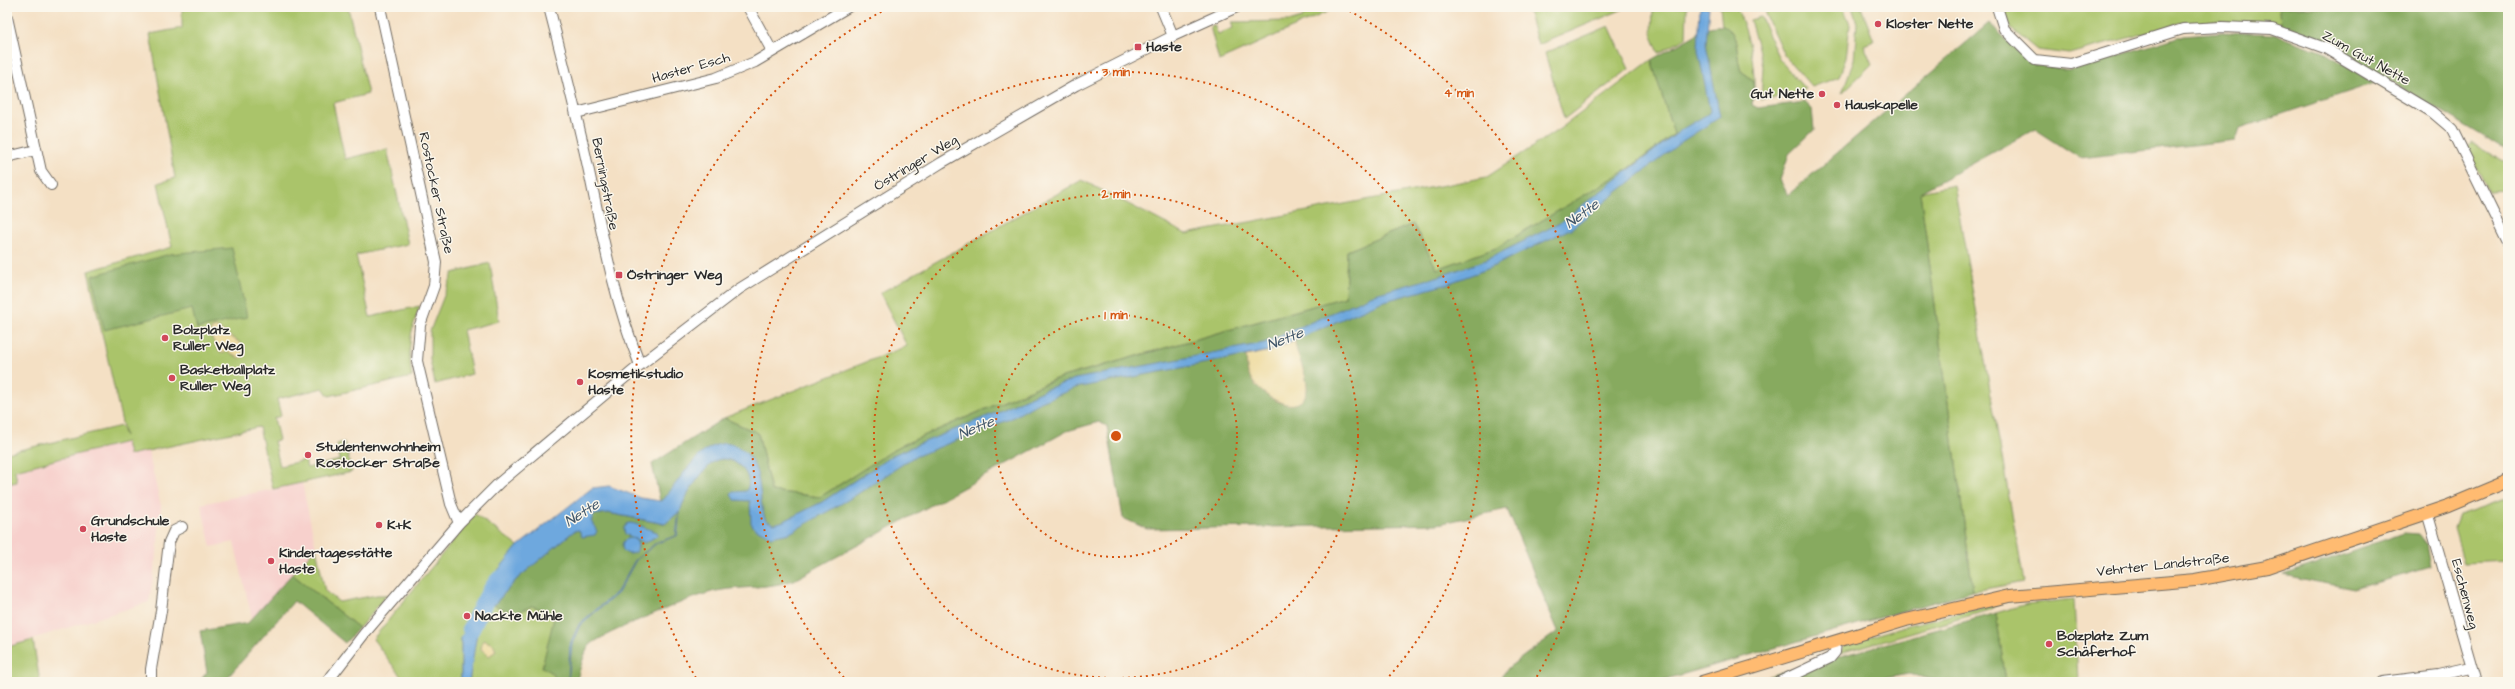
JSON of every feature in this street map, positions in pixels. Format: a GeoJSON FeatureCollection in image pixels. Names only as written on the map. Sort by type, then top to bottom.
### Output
{"type":"FeatureCollection","features":[{"type":"Feature","properties":{"kind":"main road","name":"Vehrter Landstraße"},"geometry":{"type":"LineString","coordinates":[[1702,682],[1952,607],[2009,596],[2194,580],[2268,566],[2428,512],[2508,481]]}},
{"type":"Feature","properties":{"kind":"street","name":"Rostocker Straße"},"geometry":{"type":"LineString","coordinates":[[380,7],[436,262],[434,286],[420,325],[417,361],[451,504],[459,523]]}},
{"type":"Feature","properties":{"kind":"street","name":"Berningstraße"},"geometry":{"type":"LineString","coordinates":[[549,7],[576,113],[602,244],[621,312],[640,365]]}},
{"type":"Feature","properties":{"kind":"street"},"geometry":{"type":"LineString","coordinates":[[748,7],[772,51]]}},
{"type":"Feature","properties":{"kind":"street","name":"Haster Esch"},"geometry":{"type":"LineString","coordinates":[[576,113],[716,78],[755,62],[848,7]]}},
{"type":"Feature","properties":{"kind":"street"},"geometry":{"type":"LineString","coordinates":[[1161,7],[1173,36]]}},
{"type":"Feature","properties":{"kind":"street","name":"Östringer Weg"},"geometry":{"type":"LineString","coordinates":[[327,682],[364,634],[459,523],[530,456],[640,365],[739,290],[832,230],[1076,85],[1173,36],[1237,7]]}},
{"type":"Feature","properties":{"kind":"street","name":"Zum Gut Nette"},"geometry":{"type":"LineString","coordinates":[[1997,7],[2004,29],[2035,60],[2071,64],[2183,29],[2272,29],[2325,48],[2432,112],[2452,129],[2508,243]]}},
{"type":"Feature","properties":{"kind":"street"},"geometry":{"type":"LineString","coordinates":[[7,17],[41,171],[51,185]]}},
{"type":"Feature","properties":{"kind":"street"},"geometry":{"type":"LineString","coordinates":[[7,157],[36,150]]}},
{"type":"Feature","properties":{"kind":"street","name":"Eschenweg"},"geometry":{"type":"LineString","coordinates":[[2428,512],[2470,668],[2476,682]]}},
{"type":"Feature","properties":{"kind":"street"},"geometry":{"type":"LineString","coordinates":[[152,682],[151,669],[161,611],[169,542],[174,531],[182,527]]}},
{"type":"Feature","properties":{"kind":"street"},"geometry":{"type":"LineString","coordinates":[[1779,682],[1830,658],[1835,652],[1836,641]]}},
{"type":"Feature","properties":{"kind":"street"},"geometry":{"type":"LineString","coordinates":[[2383,682],[2439,675],[2470,668]]}},
{"type":"Feature","properties":{"kind":"shaded area","name":"Grundschule Haste"},"geometry":{"type":"Polygon","coordinates":[[[127,442],[130,455],[148,451],[161,506],[157,553],[149,602],[7,647],[7,484],[17,482],[14,470],[127,442]]]}},
{"type":"Feature","properties":{"kind":"shaded area","name":"Kindertagesstätte Haste"},"geometry":{"type":"Polygon","coordinates":[[[302,483],[316,548],[252,618],[234,542],[211,547],[201,504],[302,483]]]}},
{"type":"Feature","properties":{"kind":"green space"},"geometry":{"type":"Polygon","coordinates":[[[182,7],[348,7],[368,94],[333,103],[345,159],[387,149],[408,244],[356,255],[370,317],[420,306],[410,341],[410,367],[412,377],[329,396],[323,388],[277,399],[281,416],[274,418],[279,440],[274,441],[280,466],[305,460],[307,468],[340,460],[337,444],[344,442],[352,472],[273,489],[259,427],[129,455],[126,442],[15,470],[17,482],[7,484],[7,453],[121,426],[125,436],[88,271],[172,247],[158,183],[175,178],[150,34],[182,28],[182,7]]]}},
{"type":"Feature","properties":{"kind":"green space"},"geometry":{"type":"Polygon","coordinates":[[[1311,7],[1338,7],[1219,61],[1210,26],[1214,25],[1218,34],[1233,28],[1231,22],[1292,21],[1302,18],[1311,7]]]}},
{"type":"Feature","properties":{"kind":"green space"},"geometry":{"type":"Polygon","coordinates":[[[1527,7],[1628,7],[1538,45],[1527,7]]]}},
{"type":"Feature","properties":{"kind":"green space"},"geometry":{"type":"Polygon","coordinates":[[[1653,7],[1687,7],[1686,38],[1659,53],[1652,36],[1653,7]]]}},
{"type":"Feature","properties":{"kind":"green space"},"geometry":{"type":"Polygon","coordinates":[[[1720,7],[1736,7],[1740,16],[1750,46],[1754,88],[1752,79],[1741,71],[1737,46],[1733,35],[1729,30],[1722,26],[1720,7]]]}},
{"type":"Feature","properties":{"kind":"green space"},"geometry":{"type":"Polygon","coordinates":[[[1767,7],[1843,7],[1850,24],[1846,58],[1839,77],[1812,87],[1784,55],[1765,14],[1767,7]]]}},
{"type":"Feature","properties":{"kind":"green space"},"geometry":{"type":"Polygon","coordinates":[[[1852,7],[1861,7],[1874,41],[1864,45],[1872,64],[1842,93],[1854,60],[1857,23],[1852,7]]]}},
{"type":"Feature","properties":{"kind":"green space"},"geometry":{"type":"Polygon","coordinates":[[[2004,7],[2277,7],[2280,8],[2281,26],[2223,22],[2183,23],[2069,54],[2037,50],[2011,29],[2004,7]]]}},
{"type":"Feature","properties":{"kind":"green space"},"geometry":{"type":"Polygon","coordinates":[[[2277,7],[2508,7],[2508,151],[2325,42],[2281,26],[2280,8],[2277,7]]]}},
{"type":"Feature","properties":{"kind":"green space"},"geometry":{"type":"Polygon","coordinates":[[[1761,17],[1779,59],[1805,89],[1788,96],[1761,99],[1763,66],[1750,20],[1761,17]]]}},
{"type":"Feature","properties":{"kind":"green space"},"geometry":{"type":"Polygon","coordinates":[[[1989,23],[2033,65],[2072,70],[2184,35],[2222,32],[2273,34],[2324,52],[2375,83],[2240,128],[2236,140],[2080,158],[2035,129],[1920,192],[1973,591],[1656,682],[1497,682],[1509,667],[1558,631],[1507,509],[1438,524],[1147,529],[1123,518],[1107,426],[1099,422],[1067,431],[794,580],[775,585],[716,591],[690,599],[612,632],[590,645],[584,657],[576,682],[558,682],[552,673],[542,667],[555,614],[532,606],[514,614],[494,605],[517,579],[574,531],[579,530],[581,534],[593,527],[591,521],[594,515],[608,513],[665,524],[652,464],[724,418],[758,433],[771,491],[820,497],[900,446],[1056,379],[1345,297],[1347,251],[1413,224],[1437,269],[1496,248],[1628,169],[1674,134],[1651,60],[1709,27],[1720,26],[1727,28],[1732,32],[1735,38],[1741,71],[1752,79],[1754,88],[1752,105],[1758,108],[1805,102],[1812,109],[1814,130],[1789,154],[1780,180],[1788,195],[1989,23]]]}},
{"type":"Feature","properties":{"kind":"green space"},"geometry":{"type":"Polygon","coordinates":[[[1609,26],[1629,69],[1564,119],[1545,53],[1609,26]]]}},
{"type":"Feature","properties":{"kind":"green space"},"geometry":{"type":"Polygon","coordinates":[[[1651,60],[1674,134],[1628,169],[1496,248],[1437,269],[1413,224],[1347,251],[1345,297],[1055,379],[900,446],[820,497],[771,491],[758,433],[724,418],[907,346],[880,293],[1082,180],[1186,234],[1487,177],[1561,128],[1651,60]]]}},
{"type":"Feature","properties":{"kind":"green space"},"geometry":{"type":"Polygon","coordinates":[[[2471,143],[2508,164],[2508,191],[2489,192],[2467,148],[2471,143]]]}},
{"type":"Feature","properties":{"kind":"green space"},"geometry":{"type":"Polygon","coordinates":[[[1954,185],[2024,582],[1973,591],[1920,192],[1954,185]]]}},
{"type":"Feature","properties":{"kind":"green space"},"geometry":{"type":"Polygon","coordinates":[[[232,248],[247,317],[197,329],[192,309],[104,330],[92,276],[170,254],[232,248]]]}},
{"type":"Feature","properties":{"kind":"green space"},"geometry":{"type":"Polygon","coordinates":[[[490,263],[499,321],[463,330],[472,374],[435,384],[430,360],[430,331],[453,273],[490,263]]]}},
{"type":"Feature","properties":{"kind":"green space"},"geometry":{"type":"Polygon","coordinates":[[[2508,498],[2508,561],[2464,563],[2454,528],[2459,515],[2508,498]]]}},
{"type":"Feature","properties":{"kind":"green space"},"geometry":{"type":"Polygon","coordinates":[[[475,514],[518,546],[556,614],[563,682],[469,682],[475,641],[461,637],[461,682],[405,682],[373,639],[475,514]]]}},
{"type":"Feature","properties":{"kind":"green space"},"geometry":{"type":"Polygon","coordinates":[[[2404,533],[2419,534],[2426,543],[2430,567],[2354,589],[2283,575],[2404,533]]]}},
{"type":"Feature","properties":{"kind":"green space"},"geometry":{"type":"Polygon","coordinates":[[[316,548],[325,591],[339,602],[377,595],[387,595],[359,628],[292,574],[316,548]]]}},
{"type":"Feature","properties":{"kind":"green space"},"geometry":{"type":"Polygon","coordinates":[[[292,574],[359,628],[345,643],[294,601],[228,677],[234,682],[199,682],[207,672],[200,631],[248,623],[292,574]]]}},
{"type":"Feature","properties":{"kind":"green space"},"geometry":{"type":"Polygon","coordinates":[[[2074,599],[2078,682],[2006,682],[1996,613],[2027,604],[2074,599]]]}},
{"type":"Feature","properties":{"kind":"green space"},"geometry":{"type":"Polygon","coordinates":[[[2002,603],[1986,611],[1840,653],[1845,644],[1908,625],[2002,603]]]}},
{"type":"Feature","properties":{"kind":"green space"},"geometry":{"type":"Polygon","coordinates":[[[1996,613],[2006,682],[1943,682],[1909,674],[1863,682],[1747,682],[1996,613]]]}},
{"type":"Feature","properties":{"kind":"green space"},"geometry":{"type":"Polygon","coordinates":[[[33,640],[40,682],[7,682],[7,647],[33,640]]]}},
{"type":"Feature","properties":{"kind":"sand"},"geometry":{"type":"Polygon","coordinates":[[[216,327],[242,344],[244,357],[239,358],[226,350],[225,353],[220,353],[210,335],[211,329],[216,327]]]}},
{"type":"Feature","properties":{"kind":"sand"},"geometry":{"type":"Polygon","coordinates":[[[1295,340],[1307,383],[1307,390],[1305,396],[1300,402],[1284,404],[1267,395],[1254,383],[1248,372],[1246,356],[1270,351],[1295,340]]]}},
{"type":"Feature","properties":{"kind":"sand"},"geometry":{"type":"Polygon","coordinates":[[[483,640],[493,644],[496,651],[489,656],[481,649],[483,640]]]}},
{"type":"Feature","properties":{"kind":"water"},"geometry":{"type":"Polygon","coordinates":[[[1700,7],[1709,7],[1706,44],[1720,117],[1681,142],[1572,228],[1490,268],[1444,285],[1381,302],[1270,351],[1075,388],[1036,404],[1010,419],[912,458],[853,497],[790,533],[771,537],[754,528],[751,523],[750,501],[735,500],[731,495],[733,492],[746,491],[748,479],[746,473],[736,463],[730,460],[717,460],[707,468],[686,497],[680,512],[677,536],[657,543],[636,560],[618,593],[580,625],[572,644],[568,682],[570,644],[579,624],[617,592],[635,560],[657,542],[676,536],[679,512],[665,524],[608,513],[594,515],[591,521],[597,531],[595,535],[582,537],[579,530],[574,531],[517,579],[494,605],[482,597],[499,569],[518,546],[592,488],[609,486],[641,498],[660,501],[664,499],[695,460],[705,451],[716,445],[727,444],[738,447],[749,457],[755,466],[758,476],[761,502],[766,520],[774,524],[784,521],[822,502],[895,454],[1000,411],[1044,390],[1075,379],[1264,343],[1375,294],[1440,276],[1486,260],[1558,224],[1684,128],[1708,114],[1710,111],[1698,50],[1700,7]]]}},
{"type":"Feature","properties":{"kind":"water"},"geometry":{"type":"Polygon","coordinates":[[[628,523],[657,532],[658,535],[645,543],[625,534],[624,528],[628,523]]]}},
{"type":"Feature","properties":{"kind":"water"},"geometry":{"type":"Polygon","coordinates":[[[630,538],[636,540],[638,546],[636,552],[630,554],[624,552],[622,546],[624,540],[630,538]]]}},
{"type":"Feature","properties":{"kind":"water"},"geometry":{"type":"Polygon","coordinates":[[[481,606],[489,612],[477,633],[469,682],[461,682],[461,637],[481,606]]]}},
{"type":"Feature","properties":{"kind":"waterway","name":"Nette"},"geometry":{"type":"LineString","coordinates":[[471,629],[480,609],[500,579]]}},
{"type":"Feature","properties":{"kind":"place","name":"Kloster Nette"},"geometry":{"type":"Point","coordinates":[1878,24]}},
{"type":"Feature","properties":{"kind":"place","name":"Haste"},"geometry":{"type":"Point","coordinates":[1138,47]}},
{"type":"Feature","properties":{"kind":"place","name":"Gut Nette"},"geometry":{"type":"Point","coordinates":[1822,94]}},
{"type":"Feature","properties":{"kind":"place","name":"Hauskapelle"},"geometry":{"type":"Point","coordinates":[1837,105]}},
{"type":"Feature","properties":{"kind":"place","name":"Östringer Weg"},"geometry":{"type":"Point","coordinates":[619,275]}},
{"type":"Feature","properties":{"kind":"place","name":"Bolzplatz Ruller Weg"},"geometry":{"type":"Point","coordinates":[165,338]}},
{"type":"Feature","properties":{"kind":"place","name":"Basketballplatz Ruller Weg"},"geometry":{"type":"Point","coordinates":[172,378]}},
{"type":"Feature","properties":{"kind":"place","name":"Kosmetikstudio Haste"},"geometry":{"type":"Point","coordinates":[580,382]}},
{"type":"Feature","properties":{"kind":"place","name":"Studentenwohnheim Rostocker Straße"},"geometry":{"type":"Point","coordinates":[308,455]}},
{"type":"Feature","properties":{"kind":"place","name":"K+K"},"geometry":{"type":"Point","coordinates":[379,525]}},
{"type":"Feature","properties":{"kind":"place","name":"Grundschule Haste"},"geometry":{"type":"Point","coordinates":[83,529]}},
{"type":"Feature","properties":{"kind":"place","name":"Kindertagesstätte Haste"},"geometry":{"type":"Point","coordinates":[271,561]}},
{"type":"Feature","properties":{"kind":"place","name":"Nackte Mühle"},"geometry":{"type":"Point","coordinates":[467,616]}},
{"type":"Feature","properties":{"kind":"place","name":"Bolzplatz Zum Schäferhof"},"geometry":{"type":"Point","coordinates":[2049,644]}}]}
